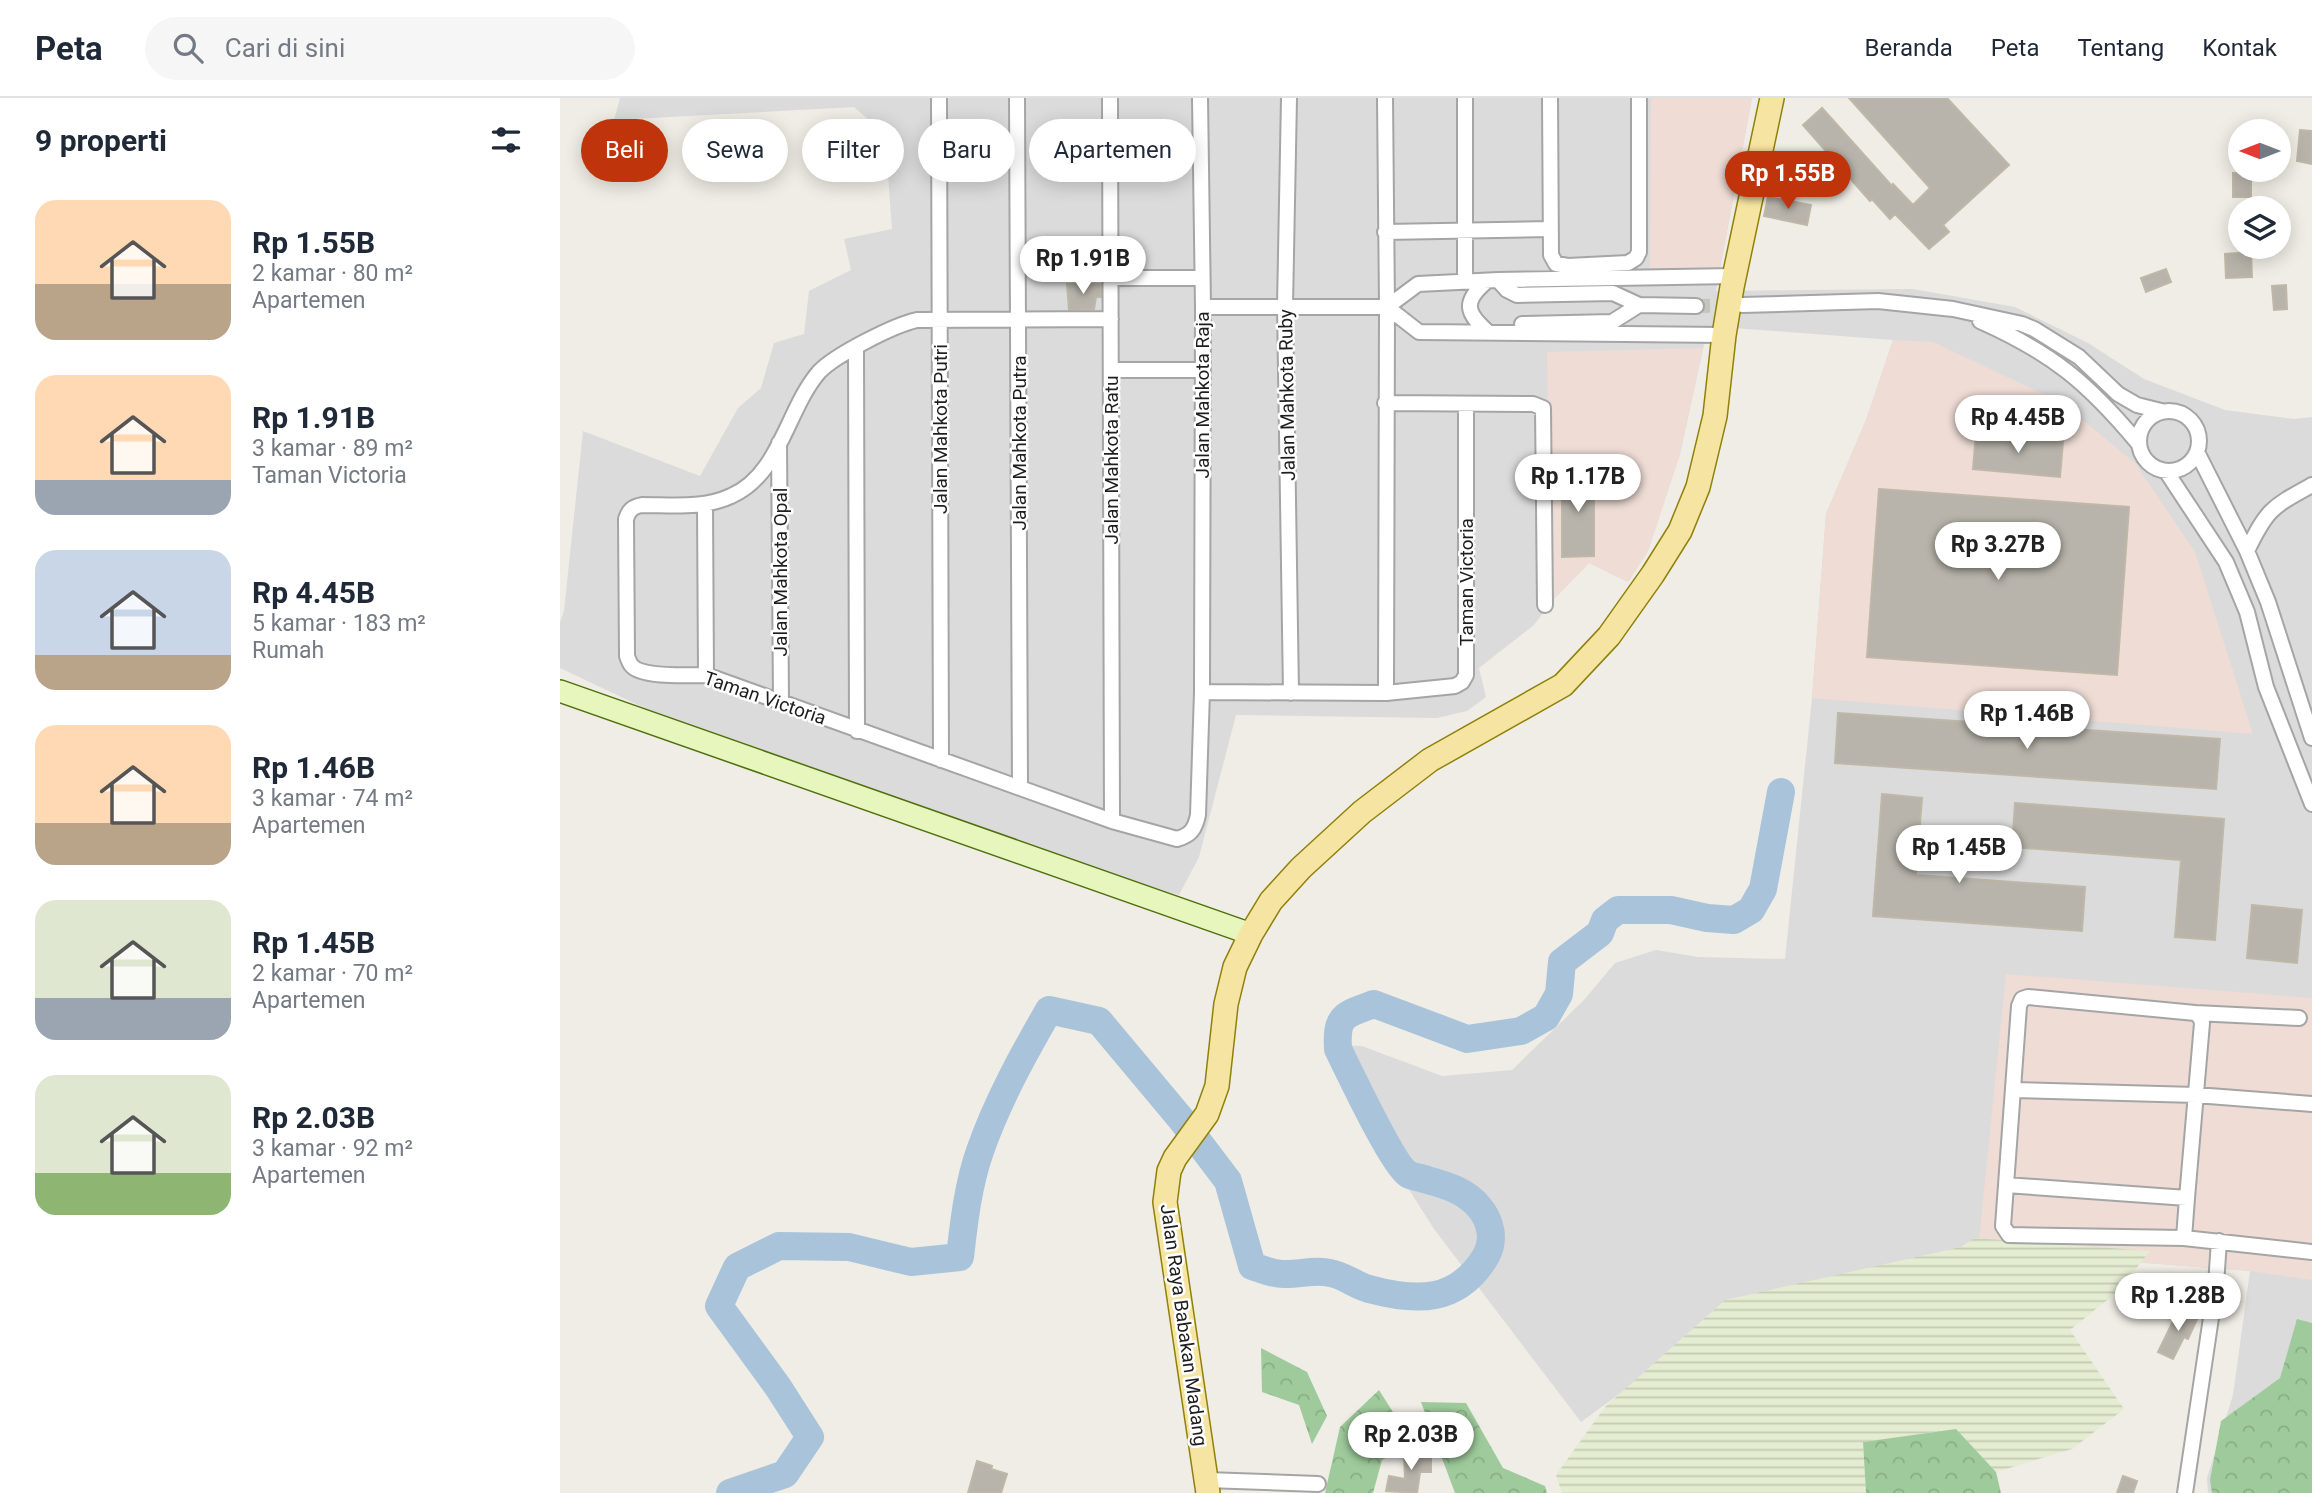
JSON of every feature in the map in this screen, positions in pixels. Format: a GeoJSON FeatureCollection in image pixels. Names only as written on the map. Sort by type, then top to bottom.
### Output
{"type":"FeatureCollection","features":[{"type":"Feature","properties":{"kind":"main road"},"geometry":{"type":"LineString","coordinates":[[1251,934],[1271,901],[1301,868],[1362,813],[1430,760],[1563,685],[1609,636],[1673,542],[1693,499],[1715,416],[1734,276],[1772,98]]}},
{"type":"Feature","properties":{"kind":"main road","name":"Jalan Raya Babakan Madang"},"geometry":{"type":"LineString","coordinates":[[1207,1487],[1165,1202],[1169,1171],[1175,1158],[1207,1114],[1217,1086],[1226,1004],[1235,967],[1251,934]]}},
{"type":"Feature","properties":{"kind":"street","name":"Jalan Mahkota Putri"},"geometry":{"type":"LineString","coordinates":[[939,98],[941,760]]}},
{"type":"Feature","properties":{"kind":"street","name":"Jalan Mahkota Putra"},"geometry":{"type":"LineString","coordinates":[[1017,98],[1020,788]]}},
{"type":"Feature","properties":{"kind":"street","name":"Jalan Mahkota Ratu"},"geometry":{"type":"LineString","coordinates":[[1110,98],[1112,821]]}},
{"type":"Feature","properties":{"kind":"street","name":"Jalan Mahkota Raja"},"geometry":{"type":"LineString","coordinates":[[1200,98],[1203,307],[1202,692]]}},
{"type":"Feature","properties":{"kind":"street","name":"Jalan Mahkota Ruby"},"geometry":{"type":"LineString","coordinates":[[1289,98],[1285,306],[1291,693]]}},
{"type":"Feature","properties":{"kind":"street"},"geometry":{"type":"LineString","coordinates":[[1385,98],[1386,693]]}},
{"type":"Feature","properties":{"kind":"street"},"geometry":{"type":"LineString","coordinates":[[1465,98],[1465,274]]}},
{"type":"Feature","properties":{"kind":"street"},"geometry":{"type":"LineString","coordinates":[[1550,98],[1551,255],[1560,266],[1628,263],[1636,258],[1640,245],[1639,98]]}},
{"type":"Feature","properties":{"kind":"street"},"geometry":{"type":"LineString","coordinates":[[1385,232],[1550,229]]}},
{"type":"Feature","properties":{"kind":"street"},"geometry":{"type":"LineString","coordinates":[[1203,307],[1387,307],[1418,284],[1492,280],[1734,276]]}},
{"type":"Feature","properties":{"kind":"street"},"geometry":{"type":"LineString","coordinates":[[1111,278],[1201,278]]}},
{"type":"Feature","properties":{"kind":"street"},"geometry":{"type":"LineString","coordinates":[[1492,280],[1517,295],[1613,293],[1639,305],[1696,306]]}},
{"type":"Feature","properties":{"kind":"street"},"geometry":{"type":"LineString","coordinates":[[1492,280],[1474,292],[1469,306],[1475,320],[1495,333]]}},
{"type":"Feature","properties":{"kind":"street"},"geometry":{"type":"LineString","coordinates":[[1742,305],[1878,301],[1953,309],[2034,329],[2079,357],[2118,394],[2137,405],[2180,412],[2194,424],[2198,433],[2197,452],[2247,551],[2268,602],[2312,738]]}},
{"type":"Feature","properties":{"kind":"street"},"geometry":{"type":"LineString","coordinates":[[1495,333],[1515,325],[1612,322],[1639,305]]}},
{"type":"Feature","properties":{"kind":"street"},"geometry":{"type":"LineString","coordinates":[[1387,307],[1419,332],[1724,335]]}},
{"type":"Feature","properties":{"kind":"street"},"geometry":{"type":"LineString","coordinates":[[1953,309],[2042,351],[2112,411],[2138,443],[2149,464],[2166,471],[2226,562],[2248,612],[2266,687],[2312,804]]}},
{"type":"Feature","properties":{"kind":"street","name":"Taman Victoria"},"geometry":{"type":"LineString","coordinates":[[1111,318],[939,319],[903,323],[829,363],[819,373],[755,480],[730,497],[705,505],[642,505],[634,506],[629,511],[626,519],[627,656],[631,665],[649,673],[706,675],[1112,821],[1177,839],[1188,836],[1195,828],[1198,815],[1202,692],[1386,693],[1455,686],[1466,675],[1466,404]]}},
{"type":"Feature","properties":{"kind":"street","name":"Taman Victoria"},"geometry":{"type":"LineString","coordinates":[[856,348],[857,731]]}},
{"type":"Feature","properties":{"kind":"street"},"geometry":{"type":"LineString","coordinates":[[1111,370],[1201,370]]}},
{"type":"Feature","properties":{"kind":"street"},"geometry":{"type":"LineString","coordinates":[[1385,403],[1534,404],[1543,408],[1545,605]]}},
{"type":"Feature","properties":{"kind":"street"},"geometry":{"type":"LineString","coordinates":[[2138,443],[2140,429],[2145,421],[2161,411]]}},
{"type":"Feature","properties":{"kind":"street","name":"Jalan Mahkota Opal"},"geometry":{"type":"LineString","coordinates":[[779,443],[781,701]]}},
{"type":"Feature","properties":{"kind":"street"},"geometry":{"type":"LineString","coordinates":[[2166,471],[2185,467],[2197,452]]}},
{"type":"Feature","properties":{"kind":"street"},"geometry":{"type":"LineString","coordinates":[[2247,551],[2259,525],[2274,505],[2312,485]]}},
{"type":"Feature","properties":{"kind":"street"},"geometry":{"type":"LineString","coordinates":[[705,505],[706,675]]}},
{"type":"Feature","properties":{"kind":"street"},"geometry":{"type":"LineString","coordinates":[[560,691],[1251,934]]}},
{"type":"Feature","properties":{"kind":"street"},"geometry":{"type":"LineString","coordinates":[[2300,1018],[2195,1013],[2028,997],[2022,999],[2019,1006],[2003,1226],[2009,1235],[2184,1238],[2312,1252]]}},
{"type":"Feature","properties":{"kind":"street"},"geometry":{"type":"LineString","coordinates":[[2184,1238],[2202,1023],[2195,1013]]}},
{"type":"Feature","properties":{"kind":"street"},"geometry":{"type":"LineString","coordinates":[[2013,1090],[2196,1095],[2312,1104]]}},
{"type":"Feature","properties":{"kind":"street"},"geometry":{"type":"LineString","coordinates":[[2006,1185],[2187,1198]]}},
{"type":"Feature","properties":{"kind":"street"},"geometry":{"type":"LineString","coordinates":[[2185,1493],[2216,1284],[2219,1241]]}},
{"type":"Feature","properties":{"kind":"street"},"geometry":{"type":"LineString","coordinates":[[1207,1487],[1318,1484]]}},
{"type":"Feature","properties":{"kind":"shaded area"},"geometry":{"type":"Polygon","coordinates":[[[620,98],[1752,98],[1716,291],[1913,289],[2015,307],[2088,343],[2144,379],[2225,410],[2294,419],[2312,417],[2312,1493],[2208,1493],[2207,1478],[2233,1395],[2250,1271],[1978,1250],[1707,1330],[1581,1422],[1434,1229],[1335,1073],[1339,1045],[1362,1046],[1442,1076],[1512,1070],[1584,1000],[1615,963],[1656,950],[1698,957],[1785,959],[1812,698],[1826,514],[1866,420],[1893,340],[1708,326],[1680,454],[1648,551],[1628,582],[1589,563],[1551,602],[1534,625],[1479,668],[1486,697],[1467,711],[1437,718],[1236,715],[1199,857],[1179,895],[794,779],[560,668],[560,622],[564,611],[583,431],[700,476],[738,408],[761,388],[774,343],[804,334],[809,291],[851,270],[844,239],[892,229],[889,182],[904,182],[904,119],[868,119],[854,107],[614,119],[620,98]]]}},
{"type":"Feature","properties":{"kind":"shaded area"},"geometry":{"type":"Polygon","coordinates":[[[1651,98],[1752,98],[1720,268],[1650,269],[1651,98]]]}},
{"type":"Feature","properties":{"kind":"shaded area"},"geometry":{"type":"Polygon","coordinates":[[[1893,340],[1933,342],[2062,403],[2135,463],[2195,552],[2253,734],[1812,698],[1826,514],[1866,420],[1893,340]]]}},
{"type":"Feature","properties":{"kind":"shaded area"},"geometry":{"type":"Polygon","coordinates":[[[1703,348],[1680,454],[1648,551],[1628,582],[1589,563],[1551,602],[1547,352],[1703,348]]]}},
{"type":"Feature","properties":{"kind":"shaded area"},"geometry":{"type":"Polygon","coordinates":[[[2006,974],[2312,998],[2312,1280],[2251,1271],[1978,1250],[2006,974]]]}},
{"type":"Feature","properties":{"kind":"green space"},"geometry":{"type":"Polygon","coordinates":[[[1974,1238],[2150,1251],[2117,1292],[2070,1330],[2124,1409],[2072,1449],[1996,1472],[1955,1429],[1863,1442],[1866,1493],[1562,1493],[1556,1475],[1605,1407],[1725,1300],[1961,1247],[1974,1238]]]}},
{"type":"Feature","properties":{"kind":"green space"},"geometry":{"type":"Polygon","coordinates":[[[2297,1319],[2312,1323],[2312,1493],[2212,1493],[2210,1480],[2221,1421],[2280,1378],[2297,1319]]]}},
{"type":"Feature","properties":{"kind":"green space"},"geometry":{"type":"Polygon","coordinates":[[[1261,1348],[1307,1372],[1327,1416],[1312,1444],[1299,1405],[1262,1392],[1261,1348]]]}},
{"type":"Feature","properties":{"kind":"green space"},"geometry":{"type":"Polygon","coordinates":[[[1379,1390],[1403,1428],[1420,1439],[1382,1460],[1373,1493],[1325,1493],[1340,1427],[1379,1390]]]}},
{"type":"Feature","properties":{"kind":"green space"},"geometry":{"type":"Polygon","coordinates":[[[1421,1402],[1466,1403],[1503,1468],[1545,1486],[1547,1493],[1455,1493],[1421,1402]]]}},
{"type":"Feature","properties":{"kind":"green space"},"geometry":{"type":"Polygon","coordinates":[[[1956,1429],[1996,1472],[2001,1493],[1866,1493],[1863,1442],[1956,1429]]]}},
{"type":"Feature","properties":{"kind":"building"},"geometry":{"type":"Polygon","coordinates":[[[1849,98],[1947,98],[2009,165],[1943,225],[1949,232],[1929,249],[1895,214],[1890,219],[1872,199],[1870,201],[1803,125],[1822,108],[1892,186],[1893,184],[1913,205],[1930,188],[1849,98]]]}},
{"type":"Feature","properties":{"kind":"building"},"geometry":{"type":"Polygon","coordinates":[[[2300,130],[2312,131],[2312,164],[2297,161],[2300,130]]]}},
{"type":"Feature","properties":{"kind":"building"},"geometry":{"type":"Polygon","coordinates":[[[2233,182],[2251,182],[2251,196],[2233,196],[2233,182]]]}},
{"type":"Feature","properties":{"kind":"building"},"geometry":{"type":"Polygon","coordinates":[[[1768,197],[1811,205],[1807,225],[1764,216],[1768,197]]]}},
{"type":"Feature","properties":{"kind":"building"},"geometry":{"type":"Polygon","coordinates":[[[2225,254],[2228,254],[2228,259],[2251,259],[2252,277],[2226,278],[2225,254]]]}},
{"type":"Feature","properties":{"kind":"building"},"geometry":{"type":"Polygon","coordinates":[[[2166,269],[2171,282],[2146,292],[2141,278],[2166,269]]]}},
{"type":"Feature","properties":{"kind":"building"},"geometry":{"type":"Polygon","coordinates":[[[1067,284],[1101,284],[1101,297],[1096,297],[1094,309],[1069,310],[1067,284]]]}},
{"type":"Feature","properties":{"kind":"building"},"geometry":{"type":"Polygon","coordinates":[[[2286,285],[2287,309],[2274,310],[2272,286],[2286,285]]]}},
{"type":"Feature","properties":{"kind":"building"},"geometry":{"type":"Polygon","coordinates":[[[1976,433],[2063,441],[2060,477],[1973,469],[1976,433]]]}},
{"type":"Feature","properties":{"kind":"building"},"geometry":{"type":"Polygon","coordinates":[[[1594,470],[1594,556],[1562,557],[1562,471],[1594,470]]]}},
{"type":"Feature","properties":{"kind":"building"},"geometry":{"type":"Polygon","coordinates":[[[1879,489],[2129,507],[2117,675],[1867,657],[1879,489]]]}},
{"type":"Feature","properties":{"kind":"building"},"geometry":{"type":"Polygon","coordinates":[[[1838,713],[2220,739],[2216,789],[1835,763],[1838,713]]]}},
{"type":"Feature","properties":{"kind":"building"},"geometry":{"type":"Polygon","coordinates":[[[1882,794],[1922,798],[1916,875],[2085,887],[2082,931],[1873,916],[1882,794]]]}},
{"type":"Feature","properties":{"kind":"building"},"geometry":{"type":"Polygon","coordinates":[[[2015,803],[2224,819],[2215,940],[2175,937],[2181,860],[2012,847],[2015,803]]]}},
{"type":"Feature","properties":{"kind":"building"},"geometry":{"type":"Polygon","coordinates":[[[2252,905],[2302,910],[2297,963],[2247,958],[2252,905]]]}},
{"type":"Feature","properties":{"kind":"building"},"geometry":{"type":"Polygon","coordinates":[[[2165,1278],[2182,1286],[2169,1316],[2155,1313],[2157,1297],[2165,1278]]]}},
{"type":"Feature","properties":{"kind":"building"},"geometry":{"type":"Polygon","coordinates":[[[2179,1309],[2198,1317],[2188,1339],[2184,1337],[2173,1359],[2158,1352],[2179,1309]]]}},
{"type":"Feature","properties":{"kind":"building"},"geometry":{"type":"Polygon","coordinates":[[[1431,1451],[1431,1472],[1420,1472],[1417,1493],[1386,1491],[1389,1476],[1405,1479],[1404,1452],[1431,1451]]]}},
{"type":"Feature","properties":{"kind":"building"},"geometry":{"type":"Polygon","coordinates":[[[977,1461],[1007,1474],[1001,1493],[968,1493],[977,1461]]]}},
{"type":"Feature","properties":{"kind":"building"},"geometry":{"type":"Polygon","coordinates":[[[2123,1476],[2137,1481],[2133,1493],[2117,1493],[2123,1476]]]}},
{"type":"Feature","properties":{"kind":"waterway"},"geometry":{"type":"LineString","coordinates":[[730,1493],[785,1474],[810,1437],[778,1387],[719,1306],[737,1267],[779,1246],[849,1247],[911,1262],[960,1257],[969,1190],[980,1151],[1002,1097],[1049,1010],[1099,1021],[1181,1119],[1228,1181],[1252,1266],[1279,1274],[1330,1273],[1364,1288],[1404,1296],[1435,1295],[1463,1283],[1489,1250],[1491,1237],[1486,1218],[1479,1207],[1461,1192],[1410,1175],[1401,1167],[1382,1136],[1338,1049],[1339,1029],[1344,1018],[1374,1004],[1467,1039],[1521,1031],[1546,1017],[1559,994],[1562,962],[1600,933],[1605,920],[1618,910],[1671,910],[1707,918],[1734,920],[1751,910],[1763,889],[1781,792]]}},
{"type":"Feature","properties":{"kind":"tunnel"},"geometry":{"type":"LineString","coordinates":[[1696,306],[1737,305]]}}]}
